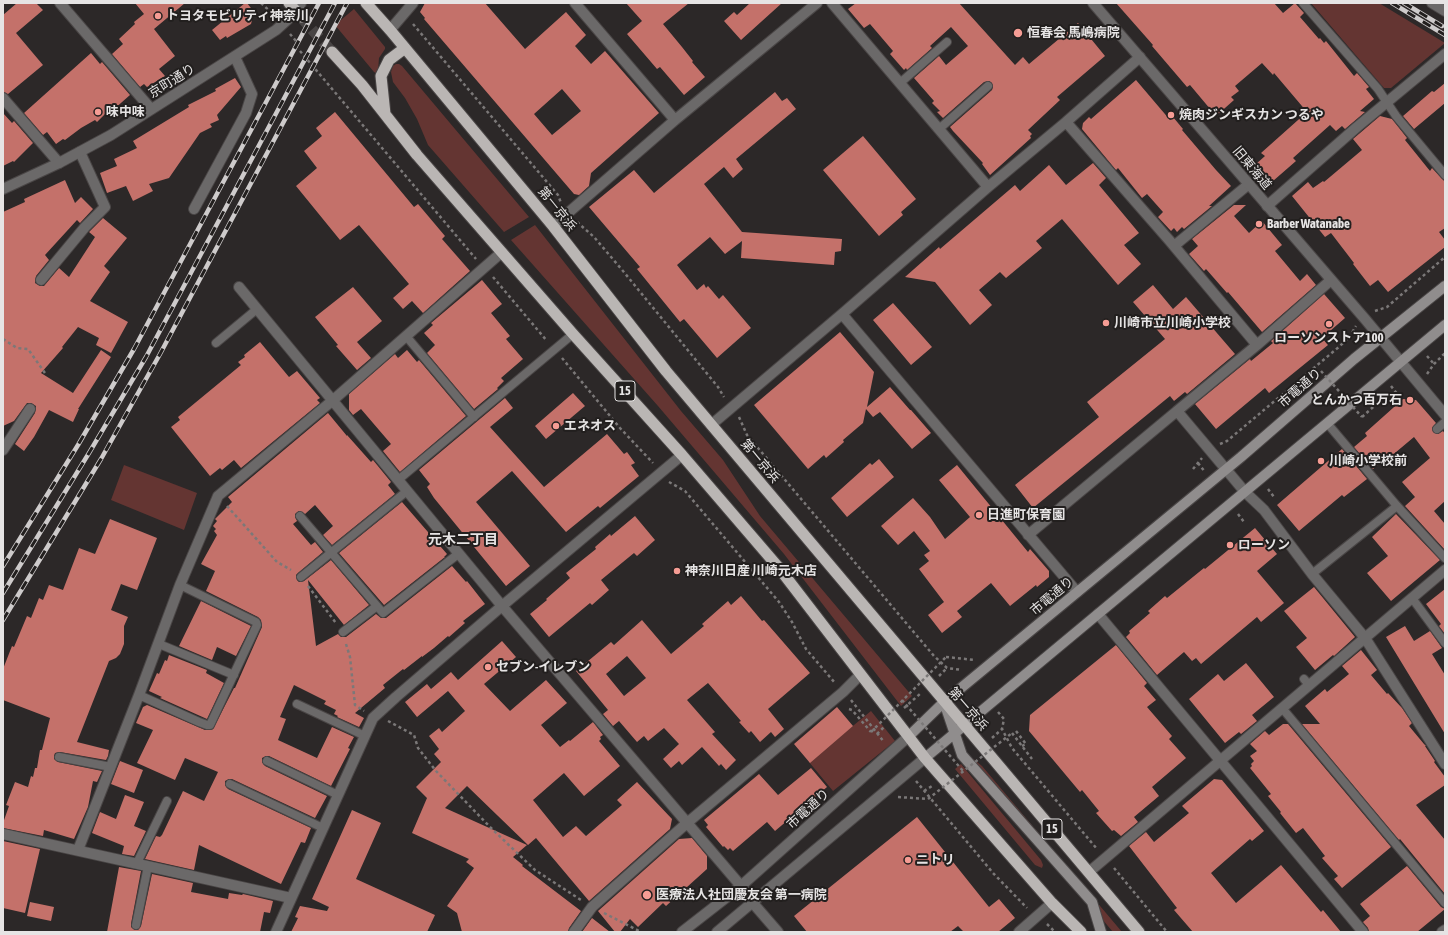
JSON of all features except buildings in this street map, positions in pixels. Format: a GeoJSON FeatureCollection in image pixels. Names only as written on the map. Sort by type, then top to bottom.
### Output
{"type":"FeatureCollection","features":[{"type":"Feature","properties":{"kind":"highway"},"geometry":{"type":"LineString","coordinates":[[289,3],[299,11]]}},
{"type":"Feature","properties":{"kind":"highway","name":"第一京浜"},"geometry":{"type":"LineString","coordinates":[[366,3],[553,226],[666,371],[929,685],[1139,932]]}},
{"type":"Feature","properties":{"kind":"highway"},"geometry":{"type":"LineString","coordinates":[[385,115],[381,76],[389,60],[405,48]]}},
{"type":"Feature","properties":{"kind":"highway","name":"15"},"geometry":{"type":"LineString","coordinates":[[332,52],[362,85],[417,155],[573,334],[682,455],[779,568],[925,758],[1052,903],[1081,932]]}},
{"type":"Feature","properties":{"kind":"main road","name":"市電通り"},"geometry":{"type":"LineString","coordinates":[[909,736],[944,702],[1226,469],[1380,337],[1445,286]]}},
{"type":"Feature","properties":{"kind":"main road"},"geometry":{"type":"LineString","coordinates":[[925,758],[1445,324]]}},
{"type":"Feature","properties":{"kind":"main road"},"geometry":{"type":"LineString","coordinates":[[944,702],[962,755],[1092,902],[1100,932]]}},
{"type":"Feature","properties":{"kind":"street"},"geometry":{"type":"LineString","coordinates":[[60,3],[151,109]]}},
{"type":"Feature","properties":{"kind":"street"},"geometry":{"type":"LineString","coordinates":[[390,30],[413,3]]}},
{"type":"Feature","properties":{"kind":"street"},"geometry":{"type":"LineString","coordinates":[[575,3],[674,120]]}},
{"type":"Feature","properties":{"kind":"street"},"geometry":{"type":"LineString","coordinates":[[553,226],[674,120],[816,3]]}},
{"type":"Feature","properties":{"kind":"street"},"geometry":{"type":"LineString","coordinates":[[832,3],[988,187]]}},
{"type":"Feature","properties":{"kind":"street","name":"旧東海道"},"geometry":{"type":"LineString","coordinates":[[1093,3],[1380,337],[1445,415]]}},
{"type":"Feature","properties":{"kind":"street"},"geometry":{"type":"LineString","coordinates":[[1432,3],[1445,11]]}},
{"type":"Feature","properties":{"kind":"street","name":"京町通り"},"geometry":{"type":"LineString","coordinates":[[3,189],[59,163],[112,135],[276,30],[299,11]]}},
{"type":"Feature","properties":{"kind":"street"},"geometry":{"type":"LineString","coordinates":[[1267,206],[1357,127],[1445,54]]}},
{"type":"Feature","properties":{"kind":"street"},"geometry":{"type":"LineString","coordinates":[[194,209],[246,113],[252,94],[235,57]]}},
{"type":"Feature","properties":{"kind":"street"},"geometry":{"type":"LineString","coordinates":[[711,425],[1140,57]]}},
{"type":"Feature","properties":{"kind":"street"},"geometry":{"type":"LineString","coordinates":[[3,98],[59,163]]}},
{"type":"Feature","properties":{"kind":"street"},"geometry":{"type":"LineString","coordinates":[[1066,122],[1174,246],[1257,345]]}},
{"type":"Feature","properties":{"kind":"street"},"geometry":{"type":"LineString","coordinates":[[41,280],[85,227],[105,207],[80,152]]}},
{"type":"Feature","properties":{"kind":"street"},"geometry":{"type":"LineString","coordinates":[[1174,246],[1249,184]]}},
{"type":"Feature","properties":{"kind":"street"},"geometry":{"type":"LineString","coordinates":[[78,850],[159,644],[180,585],[218,496],[332,401],[502,252]]}},
{"type":"Feature","properties":{"kind":"street"},"geometry":{"type":"LineString","coordinates":[[1028,535],[1257,345],[1331,280]]}},
{"type":"Feature","properties":{"kind":"street"},"geometry":{"type":"LineString","coordinates":[[239,288],[458,554],[741,886],[752,902],[778,932]]}},
{"type":"Feature","properties":{"kind":"street"},"geometry":{"type":"LineString","coordinates":[[842,314],[1077,592]]}},
{"type":"Feature","properties":{"kind":"street"},"geometry":{"type":"LineString","coordinates":[[3,450],[30,409]]}},
{"type":"Feature","properties":{"kind":"street"},"geometry":{"type":"LineString","coordinates":[[1177,411],[1245,492],[1264,510],[1312,574],[1365,638],[1445,764]]}},
{"type":"Feature","properties":{"kind":"street"},"geometry":{"type":"LineString","coordinates":[[276,932],[373,718],[502,606],[682,455]]}},
{"type":"Feature","properties":{"kind":"street"},"geometry":{"type":"LineString","coordinates":[[1089,872],[1282,708],[1294,693],[1306,682],[1365,638],[1445,570]]}},
{"type":"Feature","properties":{"kind":"street"},"geometry":{"type":"LineString","coordinates":[[1098,614],[1363,932]]}},
{"type":"Feature","properties":{"kind":"street"},"geometry":{"type":"LineString","coordinates":[[574,932],[592,907],[687,823],[843,692],[860,675]]}},
{"type":"Feature","properties":{"kind":"street","name":"市電通り"},"geometry":{"type":"LineString","coordinates":[[682,932],[741,886],[909,736]]}},
{"type":"Feature","properties":{"kind":"street"},"geometry":{"type":"LineString","coordinates":[[717,932],[925,758]]}},
{"type":"Feature","properties":{"kind":"street"},"geometry":{"type":"LineString","coordinates":[[3,834],[291,898]]}},
{"type":"Feature","properties":{"kind":"street"},"geometry":{"type":"LineString","coordinates":[[1020,932],[1052,903]]}},
{"type":"Feature","properties":{"kind":"lane"},"geometry":{"type":"LineString","coordinates":[[1303,3],[1378,89],[1396,116],[1445,175]]}},
{"type":"Feature","properties":{"kind":"lane"},"geometry":{"type":"LineString","coordinates":[[900,83],[947,42]]}},
{"type":"Feature","properties":{"kind":"lane"},"geometry":{"type":"LineString","coordinates":[[939,129],[988,86]]}},
{"type":"Feature","properties":{"kind":"lane"},"geometry":{"type":"LineString","coordinates":[[216,344],[257,310]]}},
{"type":"Feature","properties":{"kind":"lane"},"geometry":{"type":"LineString","coordinates":[[398,480],[573,334]]}},
{"type":"Feature","properties":{"kind":"lane"},"geometry":{"type":"LineString","coordinates":[[406,336],[474,417]]}},
{"type":"Feature","properties":{"kind":"lane"},"geometry":{"type":"LineString","coordinates":[[1437,429],[1445,422]]}},
{"type":"Feature","properties":{"kind":"lane"},"geometry":{"type":"LineString","coordinates":[[1327,423],[1397,506],[1445,558]]}},
{"type":"Feature","properties":{"kind":"lane"},"geometry":{"type":"LineString","coordinates":[[301,578],[407,491]]}},
{"type":"Feature","properties":{"kind":"lane"},"geometry":{"type":"LineString","coordinates":[[1312,574],[1397,506]]}},
{"type":"Feature","properties":{"kind":"lane"},"geometry":{"type":"LineString","coordinates":[[300,516],[383,613],[458,554]]}},
{"type":"Feature","properties":{"kind":"lane"},"geometry":{"type":"LineString","coordinates":[[139,695],[199,722],[210,725],[257,625],[256,622],[180,585]]}},
{"type":"Feature","properties":{"kind":"lane"},"geometry":{"type":"LineString","coordinates":[[1412,598],[1445,643]]}},
{"type":"Feature","properties":{"kind":"lane"},"geometry":{"type":"LineString","coordinates":[[343,632],[377,606]]}},
{"type":"Feature","properties":{"kind":"lane"},"geometry":{"type":"LineString","coordinates":[[159,644],[234,675]]}},
{"type":"Feature","properties":{"kind":"lane"},"geometry":{"type":"LineString","coordinates":[[297,704],[365,736]]}},
{"type":"Feature","properties":{"kind":"lane"},"geometry":{"type":"LineString","coordinates":[[1282,708],[1445,903]]}},
{"type":"Feature","properties":{"kind":"lane"},"geometry":{"type":"LineString","coordinates":[[59,757],[111,767]]}},
{"type":"Feature","properties":{"kind":"lane"},"geometry":{"type":"LineString","coordinates":[[266,761],[338,795]]}},
{"type":"Feature","properties":{"kind":"lane"},"geometry":{"type":"LineString","coordinates":[[230,784],[323,828]]}},
{"type":"Feature","properties":{"kind":"lane"},"geometry":{"type":"LineString","coordinates":[[137,863],[167,801]]}},
{"type":"Feature","properties":{"kind":"lane"},"geometry":{"type":"LineString","coordinates":[[136,925],[148,866]]}},
{"type":"Feature","properties":{"kind":"path"},"geometry":{"type":"LineString","coordinates":[[261,3],[268,8]]}},
{"type":"Feature","properties":{"kind":"path"},"geometry":{"type":"LineString","coordinates":[[411,22],[558,195],[561,203]]}},
{"type":"Feature","properties":{"kind":"path"},"geometry":{"type":"LineString","coordinates":[[300,51],[474,257]]}},
{"type":"Feature","properties":{"kind":"path"},"geometry":{"type":"LineString","coordinates":[[576,221],[594,237],[623,271],[718,387],[728,402]]}},
{"type":"Feature","properties":{"kind":"path"},"geometry":{"type":"LineString","coordinates":[[1372,313],[1388,308],[1445,257]]}},
{"type":"Feature","properties":{"kind":"path"},"geometry":{"type":"LineString","coordinates":[[492,276],[620,428],[656,466]]}},
{"type":"Feature","properties":{"kind":"path"},"geometry":{"type":"LineString","coordinates":[[1217,445],[1227,441],[1340,346],[1350,336],[1356,326]]}},
{"type":"Feature","properties":{"kind":"path"},"geometry":{"type":"LineString","coordinates":[[3,339],[16,348],[28,349],[45,373]]}},
{"type":"Feature","properties":{"kind":"path"},"geometry":{"type":"LineString","coordinates":[[1429,372],[1434,364],[1445,354]]}},
{"type":"Feature","properties":{"kind":"path"},"geometry":{"type":"LineString","coordinates":[[1321,371],[1362,418],[1382,399]]}},
{"type":"Feature","properties":{"kind":"path"},"geometry":{"type":"LineString","coordinates":[[737,412],[747,436],[934,656],[947,668],[962,670]]}},
{"type":"Feature","properties":{"kind":"path"},"geometry":{"type":"LineString","coordinates":[[1193,469],[1203,456]]}},
{"type":"Feature","properties":{"kind":"path"},"geometry":{"type":"LineString","coordinates":[[669,482],[685,491],[779,602],[792,622],[806,649],[878,734],[894,717],[947,668]]}},
{"type":"Feature","properties":{"kind":"path"},"geometry":{"type":"LineString","coordinates":[[218,496],[277,562],[297,573],[343,632],[350,657],[355,705],[373,718],[386,721],[414,735],[418,748],[436,771],[491,828],[535,870],[592,907],[641,932]]}},
{"type":"Feature","properties":{"kind":"path"},"geometry":{"type":"LineString","coordinates":[[850,709],[872,732],[946,657],[974,661],[978,659]]}},
{"type":"Feature","properties":{"kind":"path"},"geometry":{"type":"LineString","coordinates":[[902,700],[963,771]]}},
{"type":"Feature","properties":{"kind":"path"},"geometry":{"type":"LineString","coordinates":[[1004,719],[1002,729],[1012,748],[1168,932]]}},
{"type":"Feature","properties":{"kind":"path"},"geometry":{"type":"LineString","coordinates":[[1016,731],[1026,744],[1022,746]]}},
{"type":"Feature","properties":{"kind":"path"},"geometry":{"type":"LineString","coordinates":[[897,797],[928,799],[1012,733],[1032,759]]}},
{"type":"Feature","properties":{"kind":"path"},"geometry":{"type":"LineString","coordinates":[[929,787],[924,791],[993,873],[1022,904],[1032,912]]}},
{"type":"Feature","properties":{"kind":"path"},"geometry":{"type":"LineString","coordinates":[[1045,922],[1055,932]]}},
{"type":"Feature","properties":{"kind":"shaded area"},"geometry":{"type":"Polygon","coordinates":[[[1311,3],[1379,3],[1445,43],[1391,88],[1384,88],[1311,3]]]}},
{"type":"Feature","properties":{"kind":"shaded area"},"geometry":{"type":"Polygon","coordinates":[[[354,9],[385,47],[379,58],[378,71],[376,73],[335,25],[354,9]]]}},
{"type":"Feature","properties":{"kind":"shaded area"},"geometry":{"type":"Polygon","coordinates":[[[396,64],[402,66],[529,217],[504,232],[428,145],[417,119],[405,98],[393,82],[391,72],[393,66],[396,64]]]}},
{"type":"Feature","properties":{"kind":"shaded area"},"geometry":{"type":"Polygon","coordinates":[[[535,225],[681,411],[723,460],[760,516],[912,696],[901,706],[784,554],[658,406],[511,240],[535,225]]]}},
{"type":"Feature","properties":{"kind":"shaded area"},"geometry":{"type":"Polygon","coordinates":[[[124,465],[197,493],[184,530],[111,500],[124,465]]]}},
{"type":"Feature","properties":{"kind":"shaded area"},"geometry":{"type":"Polygon","coordinates":[[[871,711],[895,741],[833,791],[809,762],[871,711]]]}},
{"type":"Feature","properties":{"kind":"shaded area"},"geometry":{"type":"Polygon","coordinates":[[[971,757],[982,766],[1122,932],[1113,932],[974,768],[968,759],[971,757]]]}},
{"type":"Feature","properties":{"kind":"shaded area"},"geometry":{"type":"Polygon","coordinates":[[[961,764],[1041,860],[1043,865],[1042,868],[1035,865],[955,769],[961,764]]]}},
{"type":"Feature","properties":{"kind":"tunnel"},"geometry":{"type":"LineString","coordinates":[[301,17],[332,52]]}},
{"type":"Feature","properties":{"kind":"railway"},"geometry":{"type":"LineString","coordinates":[[3,566],[78,445],[134,349],[319,3]]}},
{"type":"Feature","properties":{"kind":"railway"},"geometry":{"type":"LineString","coordinates":[[3,593],[146,357],[335,3]]}},
{"type":"Feature","properties":{"kind":"railway"},"geometry":{"type":"LineString","coordinates":[[3,620],[101,459],[160,354],[347,3]]}},
{"type":"Feature","properties":{"kind":"railway"},"geometry":{"type":"LineString","coordinates":[[1392,3],[1445,35]]}},
{"type":"Feature","properties":{"kind":"railway"},"geometry":{"type":"LineString","coordinates":[[1404,3],[1442,26]]}},
{"type":"Feature","properties":{"kind":"place","name":"トヨタモビリティ神奈川"},"geometry":{"type":"Point","coordinates":[158,16]}},
{"type":"Feature","properties":{"kind":"place","name":"恒春会 馬嶋病院"},"geometry":{"type":"Point","coordinates":[1018,33]}},
{"type":"Feature","properties":{"kind":"place","name":"味中味"},"geometry":{"type":"Point","coordinates":[98,112]}},
{"type":"Feature","properties":{"kind":"place","name":"焼肉ジンギスカン つるや"},"geometry":{"type":"Point","coordinates":[1171,115]}},
{"type":"Feature","properties":{"kind":"place","name":"Barber Watanabe"},"geometry":{"type":"Point","coordinates":[1259,224]}},
{"type":"Feature","properties":{"kind":"place","name":"川崎市立川崎小学校"},"geometry":{"type":"Point","coordinates":[1106,323]}},
{"type":"Feature","properties":{"kind":"place","name":"ローソンストア100"},"geometry":{"type":"Point","coordinates":[1329,324]}},
{"type":"Feature","properties":{"kind":"place","name":"とんかつ百万石"},"geometry":{"type":"Point","coordinates":[1410,400]}},
{"type":"Feature","properties":{"kind":"place","name":"エネオス"},"geometry":{"type":"Point","coordinates":[556,426]}},
{"type":"Feature","properties":{"kind":"place","name":"川崎小学校前"},"geometry":{"type":"Point","coordinates":[1321,461]}},
{"type":"Feature","properties":{"kind":"place","name":"日進町保育園"},"geometry":{"type":"Point","coordinates":[979,515]}},
{"type":"Feature","properties":{"kind":"place","name":"ローソン"},"geometry":{"type":"Point","coordinates":[1230,545]}},
{"type":"Feature","properties":{"kind":"place","name":"神奈川日産 川崎元木店"},"geometry":{"type":"Point","coordinates":[677,571]}},
{"type":"Feature","properties":{"kind":"place","name":"セブン-イレブン"},"geometry":{"type":"Point","coordinates":[488,667]}},
{"type":"Feature","properties":{"kind":"place","name":"ニトリ"},"geometry":{"type":"Point","coordinates":[908,860]}},
{"type":"Feature","properties":{"kind":"place","name":"医療法人社団慶友会 第一病院"},"geometry":{"type":"Point","coordinates":[647,895]}},
{"type":"Feature","properties":{"kind":"district","name":"元木二丁目"},"geometry":{"type":"Point","coordinates":[463,540]}}]}
